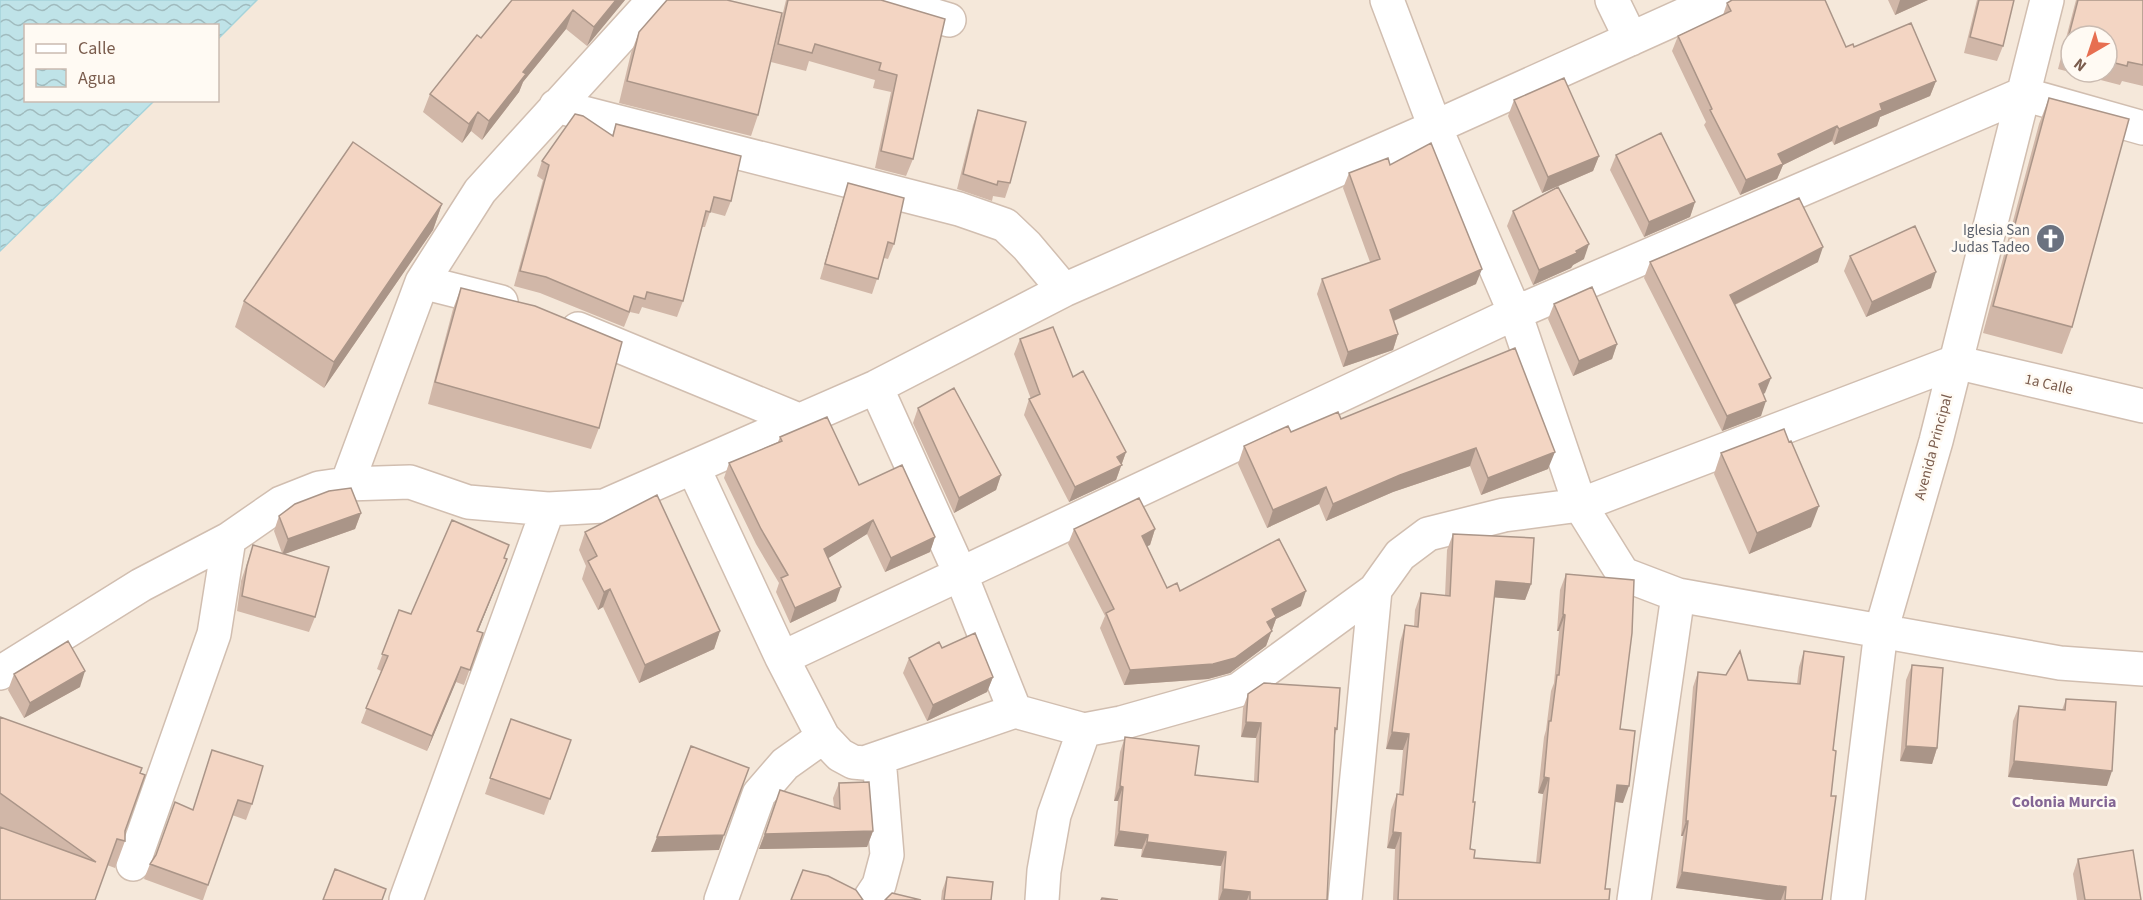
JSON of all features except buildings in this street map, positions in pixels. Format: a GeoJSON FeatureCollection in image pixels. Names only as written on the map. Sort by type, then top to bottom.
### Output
{"type":"FeatureCollection","features":[{"type":"Feature","properties":{"kind":"street"},"geometry":{"type":"LineString","coordinates":[[347,484],[422,282],[480,191],[654,0]]}},
{"type":"Feature","properties":{"kind":"street"},"geometry":{"type":"LineString","coordinates":[[881,0],[949,20]]}},
{"type":"Feature","properties":{"kind":"street"},"geometry":{"type":"LineString","coordinates":[[1387,0],[1435,127],[1515,313],[1580,505],[1623,574],[1678,595],[2060,663],[2143,669]]}},
{"type":"Feature","properties":{"kind":"street"},"geometry":{"type":"LineString","coordinates":[[1612,0],[1631,39]]}},
{"type":"Feature","properties":{"kind":"street"},"geometry":{"type":"LineString","coordinates":[[0,673],[141,585],[230,539],[281,503],[319,488],[347,484],[410,482],[468,502],[548,509],[604,506],[876,387],[1064,290],[1717,0]]}},
{"type":"Feature","properties":{"kind":"street","name":"Avenida Principal"},"geometry":{"type":"LineString","coordinates":[[1848,900],[1881,631],[1936,441],[2047,0]]}},
{"type":"Feature","properties":{"kind":"street"},"geometry":{"type":"LineString","coordinates":[[782,658],[1515,313],[2023,94],[2143,128]]}},
{"type":"Feature","properties":{"kind":"street"},"geometry":{"type":"LineString","coordinates":[[556,106],[959,209],[1005,225],[1027,246],[1064,290]]}},
{"type":"Feature","properties":{"kind":"street"},"geometry":{"type":"LineString","coordinates":[[422,282],[544,315],[801,421]]}},
{"type":"Feature","properties":{"kind":"street"},"geometry":{"type":"LineString","coordinates":[[693,467],[782,658],[823,737],[840,755],[853,762],[864,763],[1015,711],[1084,730],[1121,723],[1238,690],[1375,590],[1400,555],[1428,534],[1504,515],[1580,505],[1955,362]]}},
{"type":"Feature","properties":{"kind":"street","name":"1a Calle"},"geometry":{"type":"LineString","coordinates":[[1955,362],[2143,406]]}},
{"type":"Feature","properties":{"kind":"street"},"geometry":{"type":"LineString","coordinates":[[876,387],[960,573],[1015,711]]}},
{"type":"Feature","properties":{"kind":"street"},"geometry":{"type":"LineString","coordinates":[[406,900],[548,509]]}},
{"type":"Feature","properties":{"kind":"street"},"geometry":{"type":"LineString","coordinates":[[133,864],[214,634],[230,539]]}},
{"type":"Feature","properties":{"kind":"street"},"geometry":{"type":"LineString","coordinates":[[1345,900],[1375,590]]}},
{"type":"Feature","properties":{"kind":"street"},"geometry":{"type":"LineString","coordinates":[[1634,900],[1678,595]]}},
{"type":"Feature","properties":{"kind":"street"},"geometry":{"type":"LineString","coordinates":[[1042,900],[1044,871],[1054,814],[1084,730]]}},
{"type":"Feature","properties":{"kind":"street"},"geometry":{"type":"LineString","coordinates":[[721,900],[759,794],[785,764],[823,737]]}},
{"type":"Feature","properties":{"kind":"street"},"geometry":{"type":"LineString","coordinates":[[870,900],[879,885],[888,855],[879,758]]}},
{"type":"Feature","properties":{"kind":"shaded area"},"geometry":{"type":"Polygon","coordinates":[[[0,0],[2143,0],[2143,900],[0,900],[0,0]]]}},
{"type":"Feature","properties":{"kind":"water"},"geometry":{"type":"Polygon","coordinates":[[[0,0],[257,0],[219,38],[219,24],[24,24],[24,102],[153,102],[0,251],[0,0]]]}},
{"type":"Feature","properties":{"kind":"place","name":"Iglesia San Judas Tadeo"},"geometry":{"type":"Point","coordinates":[2051,239]}},
{"type":"Feature","properties":{"kind":"district","name":"Colonia Murcia"},"geometry":{"type":"Point","coordinates":[2064,801]}}]}
